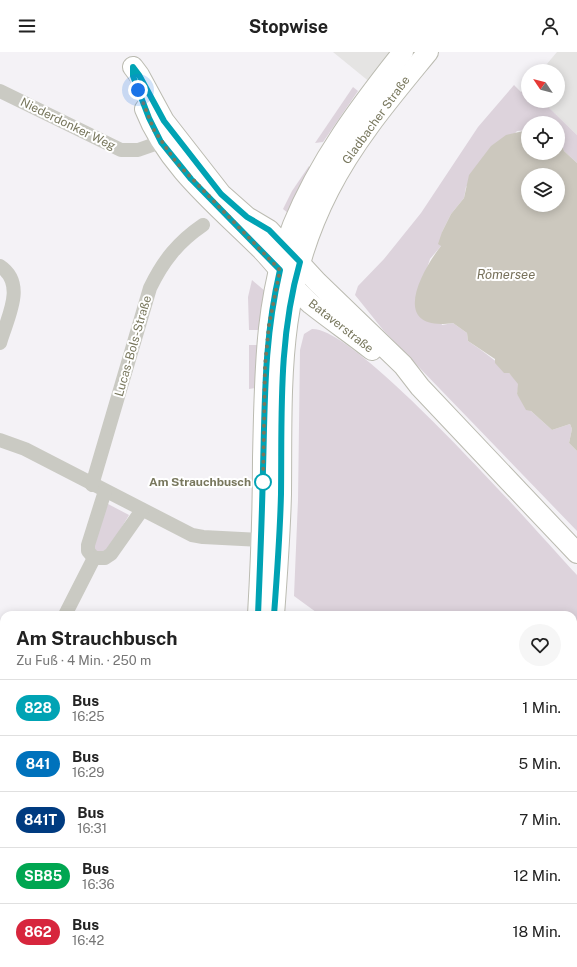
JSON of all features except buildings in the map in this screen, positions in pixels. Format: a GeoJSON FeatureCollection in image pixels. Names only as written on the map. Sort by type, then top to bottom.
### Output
{"type":"FeatureCollection","features":[{"type":"Feature","properties":{"kind":"main road","name":"Gladbacher Straße"},"geometry":{"type":"LineString","coordinates":[[258,611],[262,540],[265,366],[269,325],[280,270],[286,247],[300,209],[327,157],[363,103],[403,52]]}},
{"type":"Feature","properties":{"kind":"main road","name":"Gladbacher Straße"},"geometry":{"type":"LineString","coordinates":[[274,611],[280,508],[282,357],[293,287],[316,217],[344,163],[384,106],[428,52]]}},
{"type":"Feature","properties":{"kind":"main road","name":"Bataverstraße"},"geometry":{"type":"LineString","coordinates":[[130,60],[133,76],[149,118],[161,142],[191,179],[280,270],[293,287],[396,371],[420,387]]}},
{"type":"Feature","properties":{"kind":"main road","name":"Bataverstraße"},"geometry":{"type":"LineString","coordinates":[[130,60],[164,121],[221,194],[247,217],[269,230],[286,247],[316,282],[403,365],[420,387],[577,553]]}},
{"type":"Feature","properties":{"kind":"main road"},"geometry":{"type":"LineString","coordinates":[[164,121],[161,142],[177,147],[221,194]]}},
{"type":"Feature","properties":{"kind":"street","name":"Niederdonker Weg"},"geometry":{"type":"LineString","coordinates":[[0,91],[121,150],[138,150],[161,142]]}},
{"type":"Feature","properties":{"kind":"street","name":"Lucas-Bols-Straße"},"geometry":{"type":"LineString","coordinates":[[94,558],[88,551],[88,545],[99,488],[150,288],[168,256],[179,243],[203,226]]}},
{"type":"Feature","properties":{"kind":"street"},"geometry":{"type":"LineString","coordinates":[[0,266],[12,278],[15,291],[0,343]]}},
{"type":"Feature","properties":{"kind":"street"},"geometry":{"type":"LineString","coordinates":[[0,440],[25,449],[192,535],[202,537],[262,540],[270,546],[274,558],[276,588]]}},
{"type":"Feature","properties":{"kind":"street"},"geometry":{"type":"LineString","coordinates":[[67,611],[94,558],[105,558],[111,554],[142,510]]}},
{"type":"Feature","properties":{"kind":"shaded area"},"geometry":{"type":"Polygon","coordinates":[[[333,52],[395,52],[371,83],[333,52]]]}},
{"type":"Feature","properties":{"kind":"shaded area"},"geometry":{"type":"Polygon","coordinates":[[[557,52],[577,52],[577,135],[565,123],[565,116],[557,116],[549,108],[565,108],[565,64],[547,64],[557,52]]]}},
{"type":"Feature","properties":{"kind":"shaded area"},"geometry":{"type":"Polygon","coordinates":[[[514,85],[521,92],[521,108],[549,108],[557,116],[521,116],[521,131],[517,131],[466,187],[464,198],[451,214],[442,232],[441,246],[430,259],[426,271],[442,325],[453,323],[467,333],[468,341],[501,366],[519,384],[517,394],[531,411],[552,430],[570,424],[572,429],[569,443],[577,451],[577,531],[384,331],[355,295],[358,286],[384,259],[421,213],[478,127],[514,85]]]}},
{"type":"Feature","properties":{"kind":"shaded area"},"geometry":{"type":"Polygon","coordinates":[[[353,87],[358,91],[323,142],[315,143],[353,87]]]}},
{"type":"Feature","properties":{"kind":"shaded area"},"geometry":{"type":"Polygon","coordinates":[[[565,123],[577,135],[577,163],[565,152],[565,123]]]}},
{"type":"Feature","properties":{"kind":"shaded area"},"geometry":{"type":"Polygon","coordinates":[[[309,166],[310,168],[288,213],[283,209],[292,191],[309,166]]]}},
{"type":"Feature","properties":{"kind":"shaded area"},"geometry":{"type":"Polygon","coordinates":[[[252,280],[265,291],[259,330],[249,330],[248,297],[252,280]]]}},
{"type":"Feature","properties":{"kind":"shaded area"},"geometry":{"type":"Polygon","coordinates":[[[312,329],[335,337],[367,361],[406,395],[447,436],[488,478],[577,575],[577,611],[315,611],[294,596],[298,500],[300,350],[304,334],[312,329]]]}},
{"type":"Feature","properties":{"kind":"shaded area"},"geometry":{"type":"Polygon","coordinates":[[[249,345],[257,345],[255,388],[249,389],[249,345]]]}},
{"type":"Feature","properties":{"kind":"shaded area"},"geometry":{"type":"Polygon","coordinates":[[[108,504],[129,515],[108,550],[98,552],[94,549],[94,537],[108,504]]]}},
{"type":"Feature","properties":{"kind":"water","name":"Römersee"},"geometry":{"type":"Polygon","coordinates":[[[521,132],[521,160],[565,160],[565,152],[577,163],[577,451],[569,443],[572,429],[570,424],[552,430],[531,411],[526,410],[517,394],[518,384],[509,373],[504,373],[495,363],[495,359],[468,341],[467,333],[453,323],[433,323],[421,319],[416,310],[415,298],[419,285],[425,271],[441,246],[438,244],[442,232],[451,214],[464,198],[469,175],[491,146],[506,135],[521,132]]]}},
{"type":"Feature","properties":{"kind":"bus line","name":"828"},"geometry":{"type":"LineString","coordinates":[[258,611],[262,540],[265,366],[269,325],[280,270],[191,179],[161,142],[154,130],[133,76],[133,67],[139,75],[164,121],[221,194],[247,217],[269,230],[300,262],[293,287],[282,357],[280,508],[274,611]]}},
{"type":"Feature","properties":{"kind":"place","name":"Am Strauchbusch"},"geometry":{"type":"Point","coordinates":[263,482]}},
{"type":"Feature","properties":{"kind":"route"},"geometry":{"type":"LineString","coordinates":[[138,90],[154,130],[176,162],[280,270],[269,325],[265,366],[263,482]]}}]}
